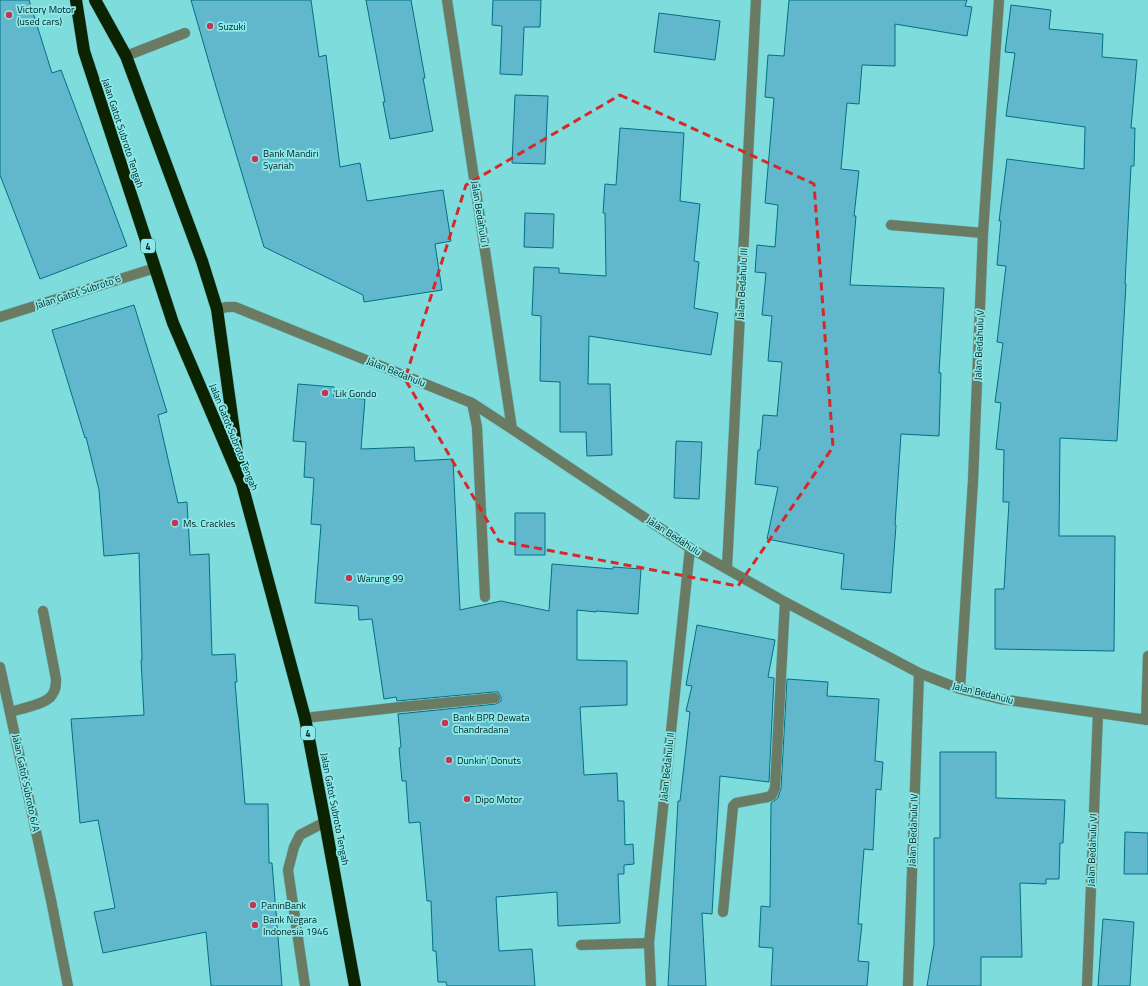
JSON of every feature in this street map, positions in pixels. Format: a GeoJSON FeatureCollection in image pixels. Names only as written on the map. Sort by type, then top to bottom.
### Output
{"type":"FeatureCollection","features":[{"type":"Feature","properties":{"kind":"highway","name":"Jalan Gatot Subroto Tengah"},"geometry":{"type":"LineString","coordinates":[[76,0],[84,51],[173,323],[242,484],[305,718],[355,986]]}},
{"type":"Feature","properties":{"kind":"highway","name":"4"},"geometry":{"type":"LineString","coordinates":[[95,0],[126,56],[202,260],[217,309],[242,484]]}},
{"type":"Feature","properties":{"kind":"street","name":"Jalan Bedahulu I"},"geometry":{"type":"LineString","coordinates":[[447,0],[512,429]]}},
{"type":"Feature","properties":{"kind":"street","name":"Jalan Bedahulu III"},"geometry":{"type":"LineString","coordinates":[[728,568],[756,0]]}},
{"type":"Feature","properties":{"kind":"street","name":"Jalan Bedahulu V"},"geometry":{"type":"LineString","coordinates":[[960,689],[973,473],[983,233],[1000,0]]}},
{"type":"Feature","properties":{"kind":"street"},"geometry":{"type":"LineString","coordinates":[[126,56],[184,33]]}},
{"type":"Feature","properties":{"kind":"street"},"geometry":{"type":"LineString","coordinates":[[891,226],[983,233]]}},
{"type":"Feature","properties":{"kind":"street","name":"Jalan Gatot Subroto 6"},"geometry":{"type":"LineString","coordinates":[[0,317],[155,268]]}},
{"type":"Feature","properties":{"kind":"street","name":"Jalan Bedahulu"},"geometry":{"type":"LineString","coordinates":[[217,309],[235,307],[472,403],[690,548],[728,568],[785,602],[919,673],[960,689],[1000,699],[1147,720]]}},
{"type":"Feature","properties":{"kind":"street"},"geometry":{"type":"LineString","coordinates":[[472,403],[477,427],[485,597]]}},
{"type":"Feature","properties":{"kind":"street","name":"Jalan Bedahulu II"},"geometry":{"type":"LineString","coordinates":[[651,986],[648,943],[690,548]]}},
{"type":"Feature","properties":{"kind":"street"},"geometry":{"type":"LineString","coordinates":[[723,912],[733,806],[736,803],[768,797],[772,795],[775,788],[785,602]]}},
{"type":"Feature","properties":{"kind":"street"},"geometry":{"type":"LineString","coordinates":[[10,712],[47,700],[52,696],[55,689],[56,680],[43,611]]}},
{"type":"Feature","properties":{"kind":"street"},"geometry":{"type":"LineString","coordinates":[[1147,720],[1148,656]]}},
{"type":"Feature","properties":{"kind":"street","name":"Jalan Gatot Subroto 6/A"},"geometry":{"type":"LineString","coordinates":[[0,667],[51,900],[68,986]]}},
{"type":"Feature","properties":{"kind":"street","name":"Jalan Bedahulu IV"},"geometry":{"type":"LineString","coordinates":[[908,986],[919,673]]}},
{"type":"Feature","properties":{"kind":"street"},"geometry":{"type":"LineString","coordinates":[[305,718],[495,698]]}},
{"type":"Feature","properties":{"kind":"street","name":"Jalan Bedahulu VI"},"geometry":{"type":"LineString","coordinates":[[1087,986],[1098,713]]}},
{"type":"Feature","properties":{"kind":"street"},"geometry":{"type":"LineString","coordinates":[[305,986],[288,870],[294,847],[300,835],[325,822]]}},
{"type":"Feature","properties":{"kind":"street"},"geometry":{"type":"LineString","coordinates":[[581,945],[648,943]]}},
{"type":"Feature","properties":{"kind":"highlighted area"},"geometry":{"type":"Polygon","coordinates":[[[620,95],[814,184],[833,447],[738,586],[499,541],[405,379],[466,185],[620,95]]]}},
{"type":"Feature","properties":{"kind":"building"},"geometry":{"type":"Polygon","coordinates":[[[0,0],[29,0],[52,73],[61,70],[127,246],[40,279],[0,175],[0,0]]]}},
{"type":"Feature","properties":{"kind":"building"},"geometry":{"type":"Polygon","coordinates":[[[191,0],[311,0],[319,57],[326,55],[340,167],[360,163],[367,201],[443,190],[451,241],[435,244],[442,290],[364,302],[363,295],[264,247],[191,0]]]}},
{"type":"Feature","properties":{"kind":"building"},"geometry":{"type":"Polygon","coordinates":[[[366,0],[411,0],[433,131],[390,139],[383,102],[385,102],[366,0]]]}},
{"type":"Feature","properties":{"kind":"building"},"geometry":{"type":"Polygon","coordinates":[[[493,0],[541,0],[540,27],[524,27],[522,75],[500,74],[502,26],[492,25],[493,0]]]}},
{"type":"Feature","properties":{"kind":"building"},"geometry":{"type":"Polygon","coordinates":[[[789,0],[967,0],[965,6],[972,7],[967,36],[895,24],[895,66],[862,65],[859,104],[847,103],[841,169],[859,171],[854,216],[856,216],[850,285],[944,288],[939,373],[941,373],[939,436],[901,434],[891,593],[841,589],[844,554],[767,539],[778,487],[755,484],[763,415],[777,416],[782,362],[768,361],[772,316],[762,315],[766,273],[755,272],[757,245],[775,247],[778,205],[765,203],[774,98],[765,97],[768,55],[784,56],[789,0]]]}},
{"type":"Feature","properties":{"kind":"building"},"geometry":{"type":"Polygon","coordinates":[[[1011,5],[1051,10],[1049,29],[1103,34],[1102,57],[1137,60],[1131,128],[1135,128],[1134,166],[1131,166],[1117,441],[1060,438],[1059,536],[1115,536],[1114,651],[995,649],[995,589],[1004,589],[1009,502],[1003,502],[1004,450],[996,449],[1001,403],[995,402],[1003,343],[997,342],[1006,266],[997,265],[1001,221],[999,221],[1007,159],[1084,169],[1085,127],[1006,116],[1015,53],[1005,52],[1011,5]]]}},
{"type":"Feature","properties":{"kind":"building"},"geometry":{"type":"Polygon","coordinates":[[[659,13],[720,21],[715,60],[654,52],[659,13]]]}},
{"type":"Feature","properties":{"kind":"building"},"geometry":{"type":"Polygon","coordinates":[[[515,95],[548,96],[545,164],[512,163],[515,95]]]}},
{"type":"Feature","properties":{"kind":"building"},"geometry":{"type":"Polygon","coordinates":[[[620,128],[684,133],[680,201],[700,204],[694,261],[699,262],[694,308],[718,313],[711,355],[589,336],[588,384],[610,384],[612,455],[587,456],[586,432],[560,432],[560,382],[540,381],[541,316],[532,315],[534,267],[559,268],[559,273],[606,276],[605,213],[603,213],[605,184],[616,185],[620,128]]]}},
{"type":"Feature","properties":{"kind":"building"},"geometry":{"type":"Polygon","coordinates":[[[525,213],[554,214],[553,248],[524,247],[525,213]]]}},
{"type":"Feature","properties":{"kind":"building"},"geometry":{"type":"Polygon","coordinates":[[[134,305],[167,412],[158,415],[178,503],[187,502],[190,555],[209,554],[212,655],[235,654],[237,682],[235,682],[245,804],[268,804],[269,863],[272,863],[282,986],[211,986],[206,932],[103,953],[94,912],[115,908],[98,820],[80,823],[71,719],[144,715],[141,660],[139,553],[104,556],[99,490],[86,437],[85,438],[52,330],[134,305]]]}},
{"type":"Feature","properties":{"kind":"building"},"geometry":{"type":"Polygon","coordinates":[[[298,384],[334,387],[334,397],[365,399],[361,449],[414,447],[415,461],[453,459],[460,610],[501,601],[549,611],[552,564],[613,569],[613,567],[641,569],[638,614],[577,610],[577,660],[627,661],[627,705],[580,707],[584,775],[617,773],[618,801],[624,801],[625,845],[633,844],[634,864],[624,865],[624,874],[618,874],[620,923],[558,926],[557,892],[496,897],[499,951],[532,949],[535,986],[447,986],[446,982],[438,982],[436,951],[433,951],[431,901],[427,901],[420,822],[409,823],[406,781],[402,781],[398,714],[496,704],[501,701],[501,697],[498,692],[494,692],[397,701],[396,697],[384,699],[372,619],[359,620],[358,606],[315,603],[321,525],[311,524],[314,478],[304,477],[306,442],[293,441],[298,384]]]}},
{"type":"Feature","properties":{"kind":"building"},"geometry":{"type":"Polygon","coordinates":[[[676,441],[702,442],[699,499],[674,498],[676,441]]]}},
{"type":"Feature","properties":{"kind":"building"},"geometry":{"type":"Polygon","coordinates":[[[515,513],[545,513],[545,555],[515,555],[515,513]]]}},
{"type":"Feature","properties":{"kind":"building"},"geometry":{"type":"Polygon","coordinates":[[[697,625],[775,640],[768,677],[774,678],[769,782],[720,776],[712,914],[702,913],[706,986],[668,986],[678,801],[680,801],[690,712],[686,711],[692,686],[686,685],[697,625]]]}},
{"type":"Feature","properties":{"kind":"building"},"geometry":{"type":"Polygon","coordinates":[[[787,679],[828,682],[827,696],[879,699],[875,761],[883,762],[881,790],[876,789],[873,850],[864,849],[858,924],[862,924],[858,961],[869,962],[867,986],[771,986],[773,948],[759,947],[761,906],[770,907],[771,803],[778,798],[781,788],[787,679]]]}},
{"type":"Feature","properties":{"kind":"building"},"geometry":{"type":"Polygon","coordinates":[[[940,752],[996,752],[996,798],[1065,800],[1063,843],[1060,843],[1059,879],[1046,879],[1046,884],[1020,883],[1022,957],[981,957],[981,986],[927,986],[934,944],[934,838],[940,838],[940,752]]]}},
{"type":"Feature","properties":{"kind":"building"},"geometry":{"type":"Polygon","coordinates":[[[1125,832],[1148,833],[1148,874],[1124,874],[1125,832]]]}},
{"type":"Feature","properties":{"kind":"building"},"geometry":{"type":"Polygon","coordinates":[[[1103,919],[1134,922],[1130,986],[1098,986],[1103,919]]]}},
{"type":"Feature","properties":{"kind":"place","name":"Victory Motor (used cars)"},"geometry":{"type":"Point","coordinates":[9,15]}},
{"type":"Feature","properties":{"kind":"place","name":"Suzuki"},"geometry":{"type":"Point","coordinates":[210,26]}},
{"type":"Feature","properties":{"kind":"place","name":"Bank Mandiri Syariah"},"geometry":{"type":"Point","coordinates":[255,159]}},
{"type":"Feature","properties":{"kind":"place","name":"'Lik Gondo"},"geometry":{"type":"Point","coordinates":[325,393]}},
{"type":"Feature","properties":{"kind":"place","name":"Ms. Crackles"},"geometry":{"type":"Point","coordinates":[175,523]}},
{"type":"Feature","properties":{"kind":"place","name":"Warung 99"},"geometry":{"type":"Point","coordinates":[349,578]}},
{"type":"Feature","properties":{"kind":"place","name":"Bank BPR Dewata Chandradana"},"geometry":{"type":"Point","coordinates":[445,723]}},
{"type":"Feature","properties":{"kind":"place","name":"Dunkin' Donuts"},"geometry":{"type":"Point","coordinates":[449,760]}},
{"type":"Feature","properties":{"kind":"place","name":"Dipo Motor"},"geometry":{"type":"Point","coordinates":[467,799]}},
{"type":"Feature","properties":{"kind":"place","name":"PaninBank"},"geometry":{"type":"Point","coordinates":[253,905]}},
{"type":"Feature","properties":{"kind":"place","name":"Bank Negara Indonesia 1946"},"geometry":{"type":"Point","coordinates":[255,925]}}]}
